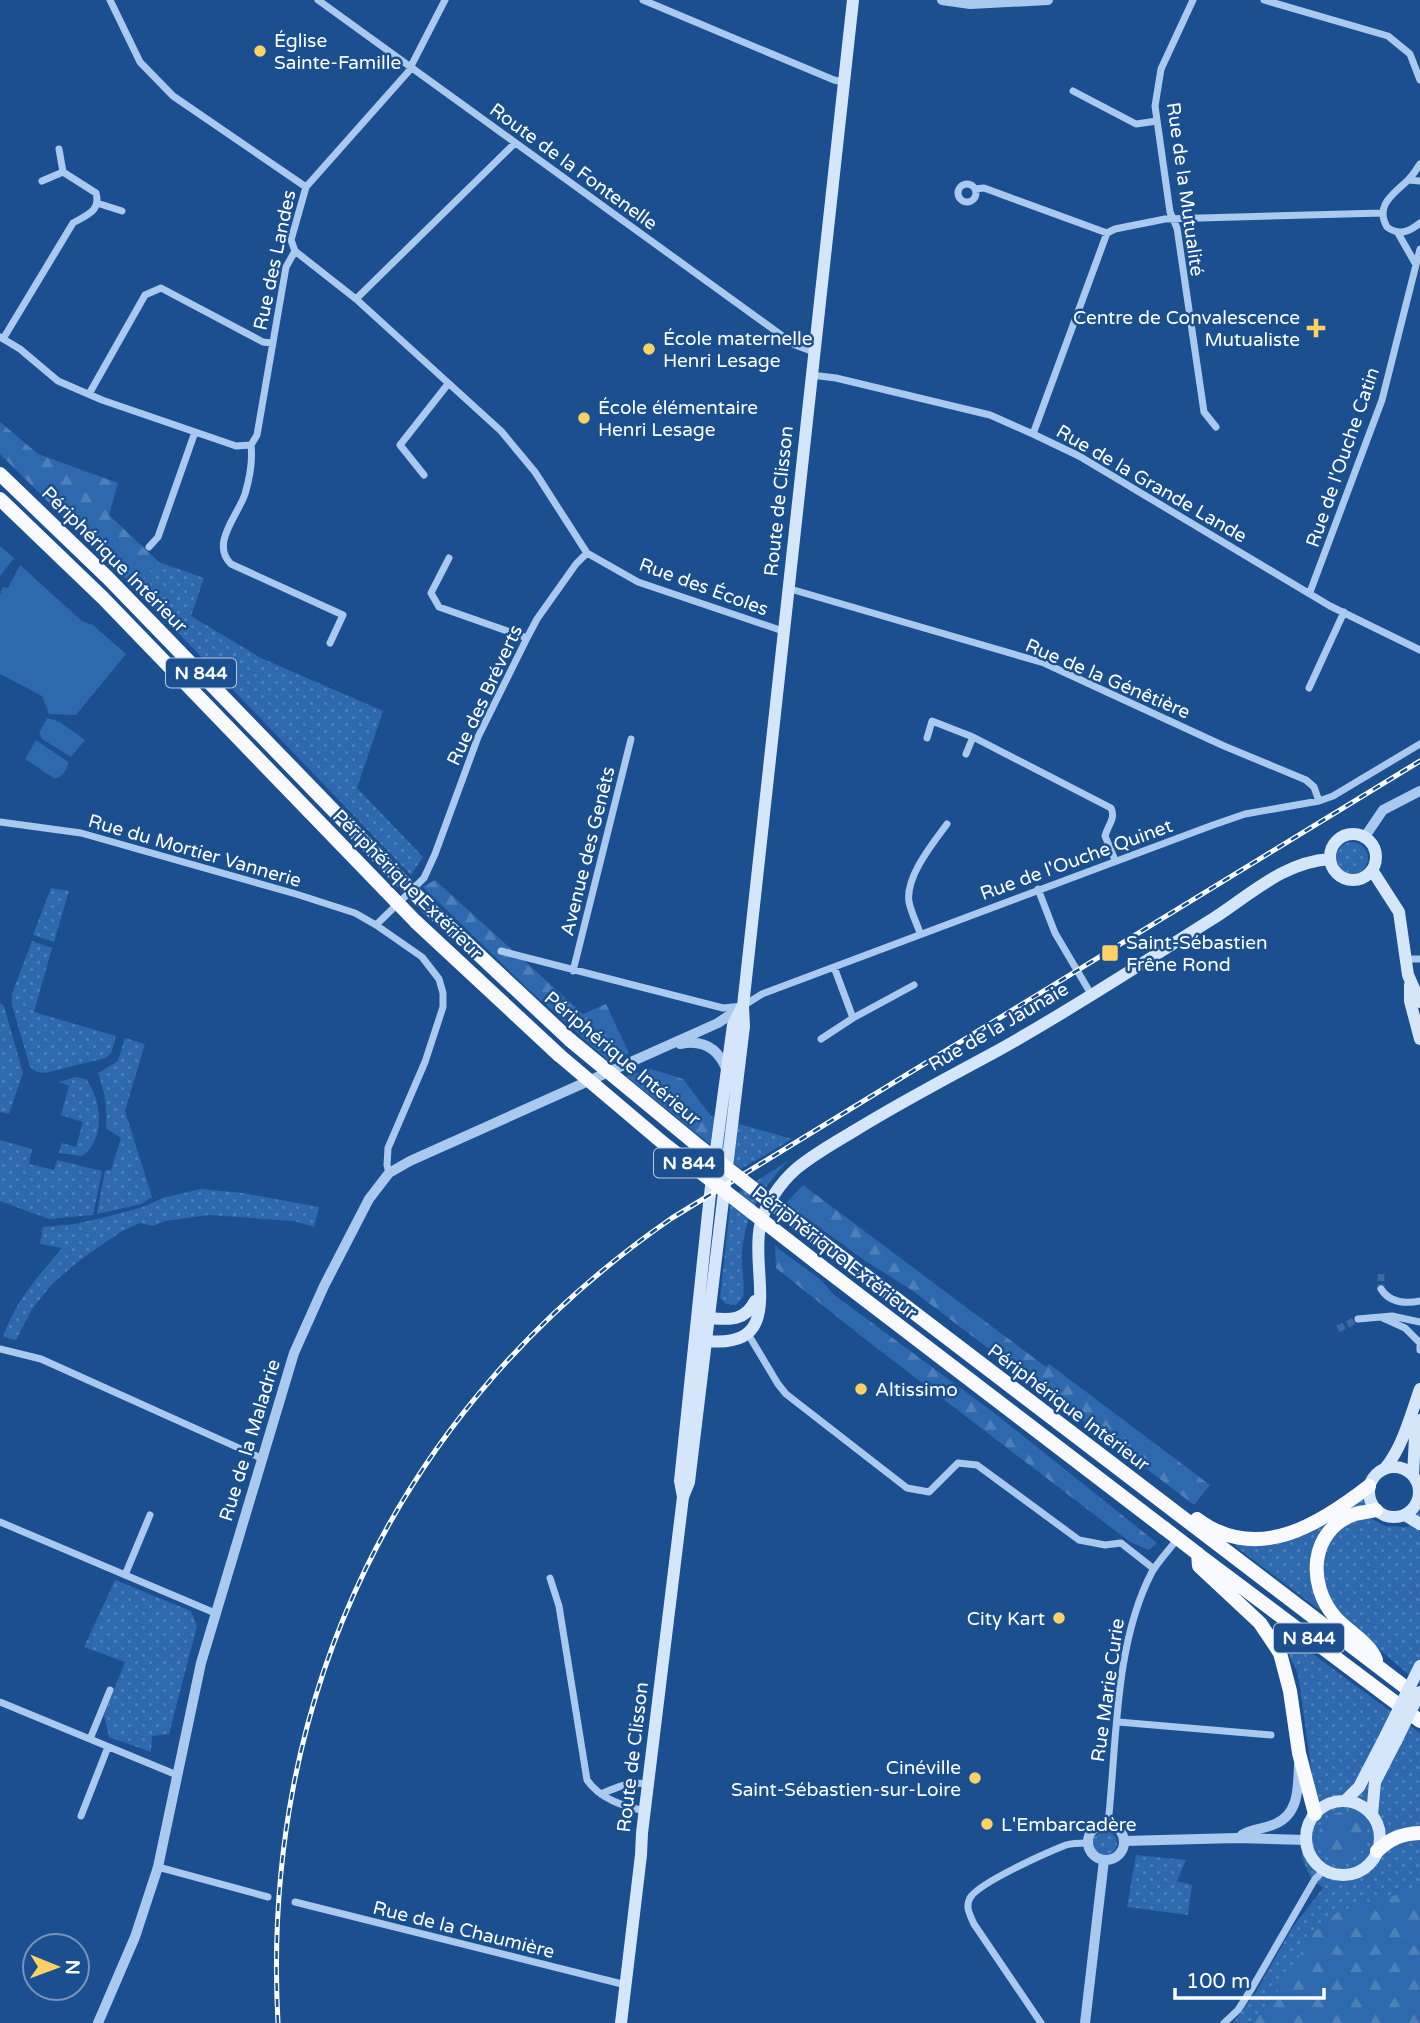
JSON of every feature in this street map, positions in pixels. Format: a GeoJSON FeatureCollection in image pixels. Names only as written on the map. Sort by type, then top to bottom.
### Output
{"type":"FeatureCollection","features":[{"type":"Feature","properties":{"kind":"highway","name":"Périphérique Intérieur"},"geometry":{"type":"LineString","coordinates":[[0,474],[144,614],[430,909],[570,1040],[696,1144],[832,1250],[1139,1485],[1178,1509],[1205,1530]]}},
{"type":"Feature","properties":{"kind":"highway","name":"Périphérique Extérieur"},"geometry":{"type":"LineString","coordinates":[[0,499],[103,598],[416,922],[559,1055],[663,1143],[821,1266],[1420,1721]]}},
{"type":"Feature","properties":{"kind":"highway"},"geometry":{"type":"LineString","coordinates":[[1205,1530],[1258,1540],[1281,1537],[1304,1528],[1353,1499],[1369,1486]]}},
{"type":"Feature","properties":{"kind":"highway"},"geometry":{"type":"LineString","coordinates":[[1376,1510],[1354,1514],[1332,1530],[1318,1553],[1315,1574],[1326,1605],[1373,1653],[1378,1668]]}},
{"type":"Feature","properties":{"kind":"highway","name":"N 844"},"geometry":{"type":"LineString","coordinates":[[1205,1530],[1420,1699]]}},
{"type":"Feature","properties":{"kind":"highway"},"geometry":{"type":"LineString","coordinates":[[1198,1554],[1199,1566],[1260,1623],[1280,1653],[1290,1691],[1299,1753],[1315,1814]]}},
{"type":"Feature","properties":{"kind":"highway"},"geometry":{"type":"LineString","coordinates":[[1377,1851],[1388,1840],[1402,1834],[1420,1833]]}},
{"type":"Feature","properties":{"kind":"main road","name":"Route de Clisson"},"geometry":{"type":"LineString","coordinates":[[702,1342],[707,1323],[744,1026],[743,1006],[787,588],[853,0]]}},
{"type":"Feature","properties":{"kind":"main road"},"geometry":{"type":"LineString","coordinates":[[1354,835],[1364,838],[1374,849],[1372,870],[1361,879],[1347,880],[1335,872],[1330,859],[1334,844],[1343,837],[1354,835]]}},
{"type":"Feature","properties":{"kind":"main road","name":"Rue de la Jaunaie"},"geometry":{"type":"LineString","coordinates":[[748,1334],[759,1318],[758,1240],[763,1215],[793,1172],[808,1159],[905,1100],[1000,1049],[1091,994],[1252,893],[1282,871],[1295,865],[1330,859]]}},
{"type":"Feature","properties":{"kind":"main road"},"geometry":{"type":"LineString","coordinates":[[1372,870],[1399,912],[1410,981],[1410,1001],[1420,1039]]}},
{"type":"Feature","properties":{"kind":"main road"},"geometry":{"type":"LineString","coordinates":[[1410,981],[1420,1002]]}},
{"type":"Feature","properties":{"kind":"main road","name":"Route de Clisson"},"geometry":{"type":"LineString","coordinates":[[621,2023],[683,1497],[690,1482],[702,1342],[707,1224],[733,1025],[743,1006]]}},
{"type":"Feature","properties":{"kind":"main road","name":"Route de Clisson"},"geometry":{"type":"LineString","coordinates":[[707,1224],[712,1233],[712,1243],[707,1323]]}},
{"type":"Feature","properties":{"kind":"main road","name":"Rue de la Jaunaie"},"geometry":{"type":"LineString","coordinates":[[748,1334],[747,1320],[755,1313],[755,1301],[760,1285]]}},
{"type":"Feature","properties":{"kind":"main road"},"geometry":{"type":"LineString","coordinates":[[707,1323],[737,1319],[747,1313],[755,1301]]}},
{"type":"Feature","properties":{"kind":"main road"},"geometry":{"type":"LineString","coordinates":[[702,1342],[734,1340],[748,1334]]}},
{"type":"Feature","properties":{"kind":"main road"},"geometry":{"type":"LineString","coordinates":[[1386,1467],[1401,1467],[1413,1475],[1419,1486],[1419,1500],[1405,1515],[1390,1517],[1376,1510],[1370,1499],[1369,1486],[1377,1472],[1391,1461],[1420,1389]]}},
{"type":"Feature","properties":{"kind":"main road"},"geometry":{"type":"LineString","coordinates":[[1413,1475],[1415,1437],[1420,1420]]}},
{"type":"Feature","properties":{"kind":"main road"},"geometry":{"type":"LineString","coordinates":[[1405,1515],[1420,1524]]}},
{"type":"Feature","properties":{"kind":"main road"},"geometry":{"type":"LineString","coordinates":[[1371,1815],[1375,1782],[1420,1666]]}},
{"type":"Feature","properties":{"kind":"main road"},"geometry":{"type":"LineString","coordinates":[[1345,1801],[1359,1787],[1420,1692]]}},
{"type":"Feature","properties":{"kind":"main road"},"geometry":{"type":"LineString","coordinates":[[1345,1801],[1360,1805],[1371,1815],[1379,1836],[1377,1851],[1370,1863],[1351,1874],[1337,1874],[1324,1870],[1309,1854],[1307,1830],[1315,1814],[1328,1804],[1345,1801]]}},
{"type":"Feature","properties":{"kind":"street"},"geometry":{"type":"LineString","coordinates":[[110,0],[140,62],[173,96],[306,187]]}},
{"type":"Feature","properties":{"kind":"street","name":"Route de la Fontenelle"},"geometry":{"type":"LineString","coordinates":[[318,0],[795,345],[814,352]]}},
{"type":"Feature","properties":{"kind":"street","name":"Rue des Landes"},"geometry":{"type":"LineString","coordinates":[[330,643],[343,615],[231,564],[224,555],[225,535],[240,506],[250,477],[253,464],[251,445],[257,435],[286,267],[295,251],[291,240],[306,187],[411,68],[445,0]]}},
{"type":"Feature","properties":{"kind":"street"},"geometry":{"type":"LineString","coordinates":[[643,0],[844,82]]}},
{"type":"Feature","properties":{"kind":"street"},"geometry":{"type":"LineString","coordinates":[[942,0],[970,4],[1048,0]]}},
{"type":"Feature","properties":{"kind":"street","name":"Rue de la Mutualité"},"geometry":{"type":"LineString","coordinates":[[1193,0],[1161,69],[1156,106],[1204,412],[1216,427]]}},
{"type":"Feature","properties":{"kind":"street"},"geometry":{"type":"LineString","coordinates":[[1264,0],[1388,36],[1410,54],[1420,80]]}},
{"type":"Feature","properties":{"kind":"street"},"geometry":{"type":"LineString","coordinates":[[1073,91],[1136,124],[1157,121]]}},
{"type":"Feature","properties":{"kind":"street"},"geometry":{"type":"LineString","coordinates":[[356,299],[515,143]]}},
{"type":"Feature","properties":{"kind":"street"},"geometry":{"type":"LineString","coordinates":[[59,149],[63,172],[96,193],[97,203],[91,213],[73,223],[1,338],[20,349],[50,376],[89,394],[236,446],[251,445]]}},
{"type":"Feature","properties":{"kind":"street"},"geometry":{"type":"LineString","coordinates":[[1415,263],[1398,233],[1387,227],[1382,213],[1383,205],[1409,180],[1420,164]]}},
{"type":"Feature","properties":{"kind":"street"},"geometry":{"type":"LineString","coordinates":[[42,181],[63,172]]}},
{"type":"Feature","properties":{"kind":"street"},"geometry":{"type":"LineString","coordinates":[[1409,180],[1420,180]]}},
{"type":"Feature","properties":{"kind":"street"},"geometry":{"type":"LineString","coordinates":[[975,189],[984,188],[1107,233]]}},
{"type":"Feature","properties":{"kind":"street"},"geometry":{"type":"LineString","coordinates":[[97,203],[122,211]]}},
{"type":"Feature","properties":{"kind":"street"},"geometry":{"type":"LineString","coordinates":[[1033,434],[1107,233],[1115,229],[1172,219],[1382,213]]}},
{"type":"Feature","properties":{"kind":"street"},"geometry":{"type":"LineString","coordinates":[[1398,233],[1406,232],[1420,223]]}},
{"type":"Feature","properties":{"kind":"street","name":"Rue de l'Ouche Catin"},"geometry":{"type":"LineString","coordinates":[[1310,592],[1382,400],[1420,249]]}},
{"type":"Feature","properties":{"kind":"street","name":"Rue des Écoles"},"geometry":{"type":"LineString","coordinates":[[295,251],[356,299],[519,450],[587,553],[638,582],[783,631]]}},
{"type":"Feature","properties":{"kind":"street"},"geometry":{"type":"LineString","coordinates":[[89,394],[145,295],[161,288],[263,342],[272,343]]}},
{"type":"Feature","properties":{"kind":"street","name":"Rue de la Grande Lande"},"geometry":{"type":"LineString","coordinates":[[811,375],[836,378],[990,415],[1033,434],[1079,456],[1344,612],[1420,650]]}},
{"type":"Feature","properties":{"kind":"street"},"geometry":{"type":"LineString","coordinates":[[425,475],[400,445],[448,384]]}},
{"type":"Feature","properties":{"kind":"street"},"geometry":{"type":"LineString","coordinates":[[149,547],[158,537],[195,432]]}},
{"type":"Feature","properties":{"kind":"street","name":"Rue des Bréverts"},"geometry":{"type":"LineString","coordinates":[[376,925],[424,878],[478,737],[527,638],[537,619],[576,564],[587,553]]}},
{"type":"Feature","properties":{"kind":"street"},"geometry":{"type":"LineString","coordinates":[[449,558],[432,593],[439,607],[527,638]]}},
{"type":"Feature","properties":{"kind":"street","name":"Rue de la Génêtière"},"geometry":{"type":"LineString","coordinates":[[787,588],[1044,663],[1224,746],[1306,780],[1314,787],[1320,801]]}},
{"type":"Feature","properties":{"kind":"street"},"geometry":{"type":"LineString","coordinates":[[1309,688],[1344,612]]}},
{"type":"Feature","properties":{"kind":"street"},"geometry":{"type":"LineString","coordinates":[[927,738],[932,721],[973,737],[1111,808],[1113,819],[1105,836],[1115,860]]}},
{"type":"Feature","properties":{"kind":"street"},"geometry":{"type":"LineString","coordinates":[[966,754],[973,737]]}},
{"type":"Feature","properties":{"kind":"street","name":"Avenue des Genêts"},"geometry":{"type":"LineString","coordinates":[[573,971],[631,739]]}},
{"type":"Feature","properties":{"kind":"street","name":"Rue de l'Ouche Quinet"},"geometry":{"type":"LineString","coordinates":[[743,1006],[762,994],[1115,860],[1245,814],[1320,801],[1349,788],[1420,744]]}},
{"type":"Feature","properties":{"kind":"street"},"geometry":{"type":"LineString","coordinates":[[1364,838],[1383,810],[1420,791]]}},
{"type":"Feature","properties":{"kind":"street","name":"Rue du Mortier Vannerie"},"geometry":{"type":"LineString","coordinates":[[0,822],[80,833],[355,913],[414,951],[432,967],[443,993],[443,1007],[425,1062],[388,1148],[389,1173]]}},
{"type":"Feature","properties":{"kind":"street"},"geometry":{"type":"LineString","coordinates":[[920,933],[909,901],[911,882],[929,849],[947,824]]}},
{"type":"Feature","properties":{"kind":"street"},"geometry":{"type":"LineString","coordinates":[[1038,889],[1055,933],[1091,994]]}},
{"type":"Feature","properties":{"kind":"street"},"geometry":{"type":"LineString","coordinates":[[501,951],[723,1008],[743,1006]]}},
{"type":"Feature","properties":{"kind":"street"},"geometry":{"type":"LineString","coordinates":[[1406,959],[1420,959]]}},
{"type":"Feature","properties":{"kind":"street"},"geometry":{"type":"LineString","coordinates":[[834,967],[853,1018]]}},
{"type":"Feature","properties":{"kind":"street"},"geometry":{"type":"LineString","coordinates":[[821,1039],[914,985]]}},
{"type":"Feature","properties":{"kind":"street","name":"Rue de la Maladrie"},"geometry":{"type":"LineString","coordinates":[[98,2023],[135,1937],[158,1867],[201,1663],[294,1353],[357,1219],[389,1173],[432,1150],[725,1020],[743,1006]]}},
{"type":"Feature","properties":{"kind":"street","name":"Rue de la Maladrie"},"geometry":{"type":"LineString","coordinates":[[664,1048],[690,1042],[703,1044],[716,1052],[727,1073]]}},
{"type":"Feature","properties":{"kind":"street"},"geometry":{"type":"LineString","coordinates":[[1381,1289],[1390,1299],[1408,1303],[1420,1301]]}},
{"type":"Feature","properties":{"kind":"street"},"geometry":{"type":"LineString","coordinates":[[1379,1316],[1405,1328],[1420,1343],[1420,1350]]}},
{"type":"Feature","properties":{"kind":"street"},"geometry":{"type":"LineString","coordinates":[[1358,1319],[1392,1316],[1420,1322]]}},
{"type":"Feature","properties":{"kind":"street"},"geometry":{"type":"LineString","coordinates":[[748,1334],[786,1394],[907,1488],[929,1492],[958,1463],[977,1465],[1079,1540],[1105,1545],[1121,1543],[1154,1569]]}},
{"type":"Feature","properties":{"kind":"street"},"geometry":{"type":"LineString","coordinates":[[0,1349],[41,1359],[261,1458]]}},
{"type":"Feature","properties":{"kind":"street"},"geometry":{"type":"LineString","coordinates":[[125,1575],[150,1515]]}},
{"type":"Feature","properties":{"kind":"street"},"geometry":{"type":"LineString","coordinates":[[0,1522],[215,1613]]}},
{"type":"Feature","properties":{"kind":"street","name":"Rue Marie Curie"},"geometry":{"type":"LineString","coordinates":[[1108,1824],[1125,1653],[1132,1620],[1154,1569],[1182,1533]]}},
{"type":"Feature","properties":{"kind":"street"},"geometry":{"type":"LineString","coordinates":[[550,1578],[559,1606],[585,1772],[590,1784],[610,1800],[645,1811]]}},
{"type":"Feature","properties":{"kind":"street"},"geometry":{"type":"LineString","coordinates":[[90,1739],[110,1690]]}},
{"type":"Feature","properties":{"kind":"street"},"geometry":{"type":"LineString","coordinates":[[0,1702],[177,1774]]}},
{"type":"Feature","properties":{"kind":"street"},"geometry":{"type":"LineString","coordinates":[[1118,1722],[1271,1735]]}},
{"type":"Feature","properties":{"kind":"street"},"geometry":{"type":"LineString","coordinates":[[80,1816],[108,1747]]}},
{"type":"Feature","properties":{"kind":"street"},"geometry":{"type":"LineString","coordinates":[[1237,1838],[1247,1832],[1277,1824],[1293,1808],[1297,1796],[1299,1753]]}},
{"type":"Feature","properties":{"kind":"street"},"geometry":{"type":"LineString","coordinates":[[601,1794],[637,1782],[648,1784]]}},
{"type":"Feature","properties":{"kind":"street"},"geometry":{"type":"LineString","coordinates":[[1100,1824],[1119,1829],[1124,1841],[1122,1851],[1117,1856],[1104,1860],[1093,1855],[1087,1843],[1093,1829],[1100,1824]]}},
{"type":"Feature","properties":{"kind":"street"},"geometry":{"type":"LineString","coordinates":[[1124,1841],[1237,1838],[1306,1840]]}},
{"type":"Feature","properties":{"kind":"street"},"geometry":{"type":"LineString","coordinates":[[1041,2023],[974,1924],[968,1913],[968,1902],[982,1887],[1019,1866],[1068,1844],[1087,1843]]}},
{"type":"Feature","properties":{"kind":"street"},"geometry":{"type":"LineString","coordinates":[[1086,2023],[1104,1860]]}},
{"type":"Feature","properties":{"kind":"street"},"geometry":{"type":"LineString","coordinates":[[158,1867],[268,1897]]}},
{"type":"Feature","properties":{"kind":"street"},"geometry":{"type":"LineString","coordinates":[[1224,2023],[1238,2010],[1315,1879],[1324,1870]]}},
{"type":"Feature","properties":{"kind":"street","name":"Rue de la Chaumière"},"geometry":{"type":"LineString","coordinates":[[295,1902],[626,1985]]}},
{"type":"Feature","properties":{"kind":"green space"},"geometry":{"type":"Polygon","coordinates":[[[0,422],[38,454],[118,483],[109,515],[159,562],[134,587],[0,454],[0,422]]]}},
{"type":"Feature","properties":{"kind":"green space"},"geometry":{"type":"Polygon","coordinates":[[[0,546],[14,558],[0,576],[0,546]]]}},
{"type":"Feature","properties":{"kind":"green space"},"geometry":{"type":"Polygon","coordinates":[[[159,562],[204,578],[191,616],[261,658],[383,711],[357,788],[423,857],[411,875],[134,587],[159,562]]]}},
{"type":"Feature","properties":{"kind":"green space"},"geometry":{"type":"Polygon","coordinates":[[[20,565],[82,621],[93,625],[126,654],[76,715],[49,714],[42,696],[0,674],[0,595],[3,587],[8,588],[20,565]]]}},
{"type":"Feature","properties":{"kind":"green space"},"geometry":{"type":"Polygon","coordinates":[[[47,718],[60,722],[85,740],[71,757],[42,739],[39,733],[47,718]]]}},
{"type":"Feature","properties":{"kind":"green space"},"geometry":{"type":"Polygon","coordinates":[[[36,740],[68,762],[60,777],[55,779],[25,759],[36,740]]]}},
{"type":"Feature","properties":{"kind":"green space"},"geometry":{"type":"Polygon","coordinates":[[[1352,842],[1363,847],[1368,858],[1363,869],[1352,874],[1341,869],[1336,858],[1341,847],[1352,842]]]}},
{"type":"Feature","properties":{"kind":"green space"},"geometry":{"type":"Polygon","coordinates":[[[435,880],[583,1014],[606,1004],[629,1053],[610,1062],[527,988],[423,887],[435,880]]]}},
{"type":"Feature","properties":{"kind":"green space"},"geometry":{"type":"Polygon","coordinates":[[[51,888],[69,891],[54,942],[33,935],[51,888]]]}},
{"type":"Feature","properties":{"kind":"green space"},"geometry":{"type":"Polygon","coordinates":[[[32,941],[52,948],[34,1012],[116,1036],[111,1053],[106,1058],[45,1073],[30,1067],[12,1005],[12,994],[32,941]]]}},
{"type":"Feature","properties":{"kind":"green space"},"geometry":{"type":"Polygon","coordinates":[[[0,1003],[4,1006],[23,1073],[9,1114],[0,1112],[0,1003]]]}},
{"type":"Feature","properties":{"kind":"green space"},"geometry":{"type":"Polygon","coordinates":[[[125,1038],[145,1044],[125,1111],[152,1197],[141,1204],[97,1214],[105,1170],[111,1170],[121,1138],[106,1128],[105,1100],[98,1073],[118,1061],[125,1038]]]}},
{"type":"Feature","properties":{"kind":"green space"},"geometry":{"type":"Polygon","coordinates":[[[651,1069],[683,1079],[711,1116],[712,1146],[626,1076],[651,1069]]]}},
{"type":"Feature","properties":{"kind":"green space"},"geometry":{"type":"Polygon","coordinates":[[[75,1077],[86,1079],[95,1098],[99,1119],[95,1140],[82,1156],[59,1153],[62,1143],[76,1147],[83,1122],[61,1115],[69,1086],[59,1082],[75,1077]]]}},
{"type":"Feature","properties":{"kind":"green space"},"geometry":{"type":"Polygon","coordinates":[[[711,1116],[792,1139],[741,1169],[712,1146],[711,1116]]]}},
{"type":"Feature","properties":{"kind":"green space"},"geometry":{"type":"Polygon","coordinates":[[[0,1140],[32,1149],[29,1164],[54,1170],[57,1160],[102,1171],[93,1215],[49,1219],[0,1201],[0,1140]]]}},
{"type":"Feature","properties":{"kind":"green space"},"geometry":{"type":"Polygon","coordinates":[[[788,1161],[769,1182],[749,1218],[743,1244],[743,1297],[736,1305],[726,1304],[720,1298],[731,1197],[788,1161]]]}},
{"type":"Feature","properties":{"kind":"green space"},"geometry":{"type":"Polygon","coordinates":[[[803,1185],[1046,1367],[1049,1364],[1210,1485],[1194,1505],[913,1291],[864,1260],[786,1203],[803,1185]]]}},
{"type":"Feature","properties":{"kind":"green space"},"geometry":{"type":"Polygon","coordinates":[[[201,1189],[243,1193],[319,1207],[314,1227],[294,1221],[209,1215],[165,1221],[153,1226],[140,1223],[122,1231],[80,1260],[52,1284],[32,1309],[16,1340],[3,1337],[21,1300],[62,1248],[40,1244],[43,1227],[75,1224],[110,1216],[146,1206],[162,1198],[201,1189]]]}},
{"type":"Feature","properties":{"kind":"green space"},"geometry":{"type":"Polygon","coordinates":[[[775,1246],[821,1280],[833,1294],[993,1412],[1157,1543],[1149,1550],[1130,1542],[861,1336],[776,1268],[775,1246]]]}},
{"type":"Feature","properties":{"kind":"green space"},"geometry":{"type":"Polygon","coordinates":[[[1361,1486],[1370,1518],[1385,1526],[1408,1527],[1420,1510],[1420,1684],[1341,1617],[1318,1609],[1235,1546],[1241,1536],[1274,1533],[1304,1521],[1361,1486]]]}},
{"type":"Feature","properties":{"kind":"green space"},"geometry":{"type":"Polygon","coordinates":[[[115,1580],[191,1611],[197,1626],[169,1734],[152,1736],[151,1752],[109,1737],[104,1715],[125,1662],[84,1647],[115,1580]]]}},
{"type":"Feature","properties":{"kind":"green space"},"geometry":{"type":"Polygon","coordinates":[[[1279,1629],[1420,1733],[1420,1893],[1412,1891],[1279,1990],[1252,2023],[1233,2023],[1256,1992],[1292,1928],[1323,1888],[1311,1878],[1302,1858],[1303,1822],[1310,1808],[1313,1781],[1298,1674],[1279,1629]]]}},
{"type":"Feature","properties":{"kind":"green space"},"geometry":{"type":"Polygon","coordinates":[[[1343,1812],[1360,1819],[1367,1836],[1360,1853],[1343,1860],[1326,1853],[1319,1836],[1326,1819],[1343,1812]]]}},
{"type":"Feature","properties":{"kind":"green space"},"geometry":{"type":"Polygon","coordinates":[[[1105,1831],[1113,1835],[1117,1843],[1113,1851],[1105,1855],[1097,1851],[1093,1843],[1097,1835],[1105,1831]]]}},
{"type":"Feature","properties":{"kind":"green space"},"geometry":{"type":"Polygon","coordinates":[[[1136,1855],[1186,1860],[1177,1881],[1192,1885],[1188,1915],[1127,1907],[1136,1855]]]}},
{"type":"Feature","properties":{"kind":"green space"},"geometry":{"type":"Polygon","coordinates":[[[1412,1890],[1420,1893],[1420,2023],[1252,2023],[1279,1990],[1313,1933],[1338,1912],[1412,1890]]]}},
{"type":"Feature","properties":{"kind":"tunnel"},"geometry":{"type":"LineString","coordinates":[[1381,1274],[1381,1289]]}},
{"type":"Feature","properties":{"kind":"tunnel"},"geometry":{"type":"LineString","coordinates":[[1338,1329],[1358,1319]]}},
{"type":"Feature","properties":{"kind":"railway"},"geometry":{"type":"LineString","coordinates":[[278,2023],[279,1902],[294,1785],[323,1673],[366,1568],[423,1469],[493,1377],[576,1293],[672,1218],[1420,761]]}},
{"type":"Feature","properties":{"kind":"place","name":"Église Sainte-Famille"},"geometry":{"type":"Point","coordinates":[260,51]}},
{"type":"Feature","properties":{"kind":"place","name":"Centre de Convalescence Mutualiste"},"geometry":{"type":"Point","coordinates":[1316,328]}},
{"type":"Feature","properties":{"kind":"place","name":"École maternelle Henri Lesage"},"geometry":{"type":"Point","coordinates":[649,349]}},
{"type":"Feature","properties":{"kind":"place","name":"École élémentaire Henri Lesage"},"geometry":{"type":"Point","coordinates":[584,418]}},
{"type":"Feature","properties":{"kind":"place","name":"Saint-Sébastien Frêne Rond"},"geometry":{"type":"Point","coordinates":[1110,953]}},
{"type":"Feature","properties":{"kind":"place","name":"Altissimo"},"geometry":{"type":"Point","coordinates":[861,1389]}},
{"type":"Feature","properties":{"kind":"place","name":"City Kart"},"geometry":{"type":"Point","coordinates":[1059,1618]}},
{"type":"Feature","properties":{"kind":"place","name":"Cinéville Saint-Sébastien-sur-Loire"},"geometry":{"type":"Point","coordinates":[975,1778]}},
{"type":"Feature","properties":{"kind":"place","name":"L'Embarcadère"},"geometry":{"type":"Point","coordinates":[987,1824]}}]}
